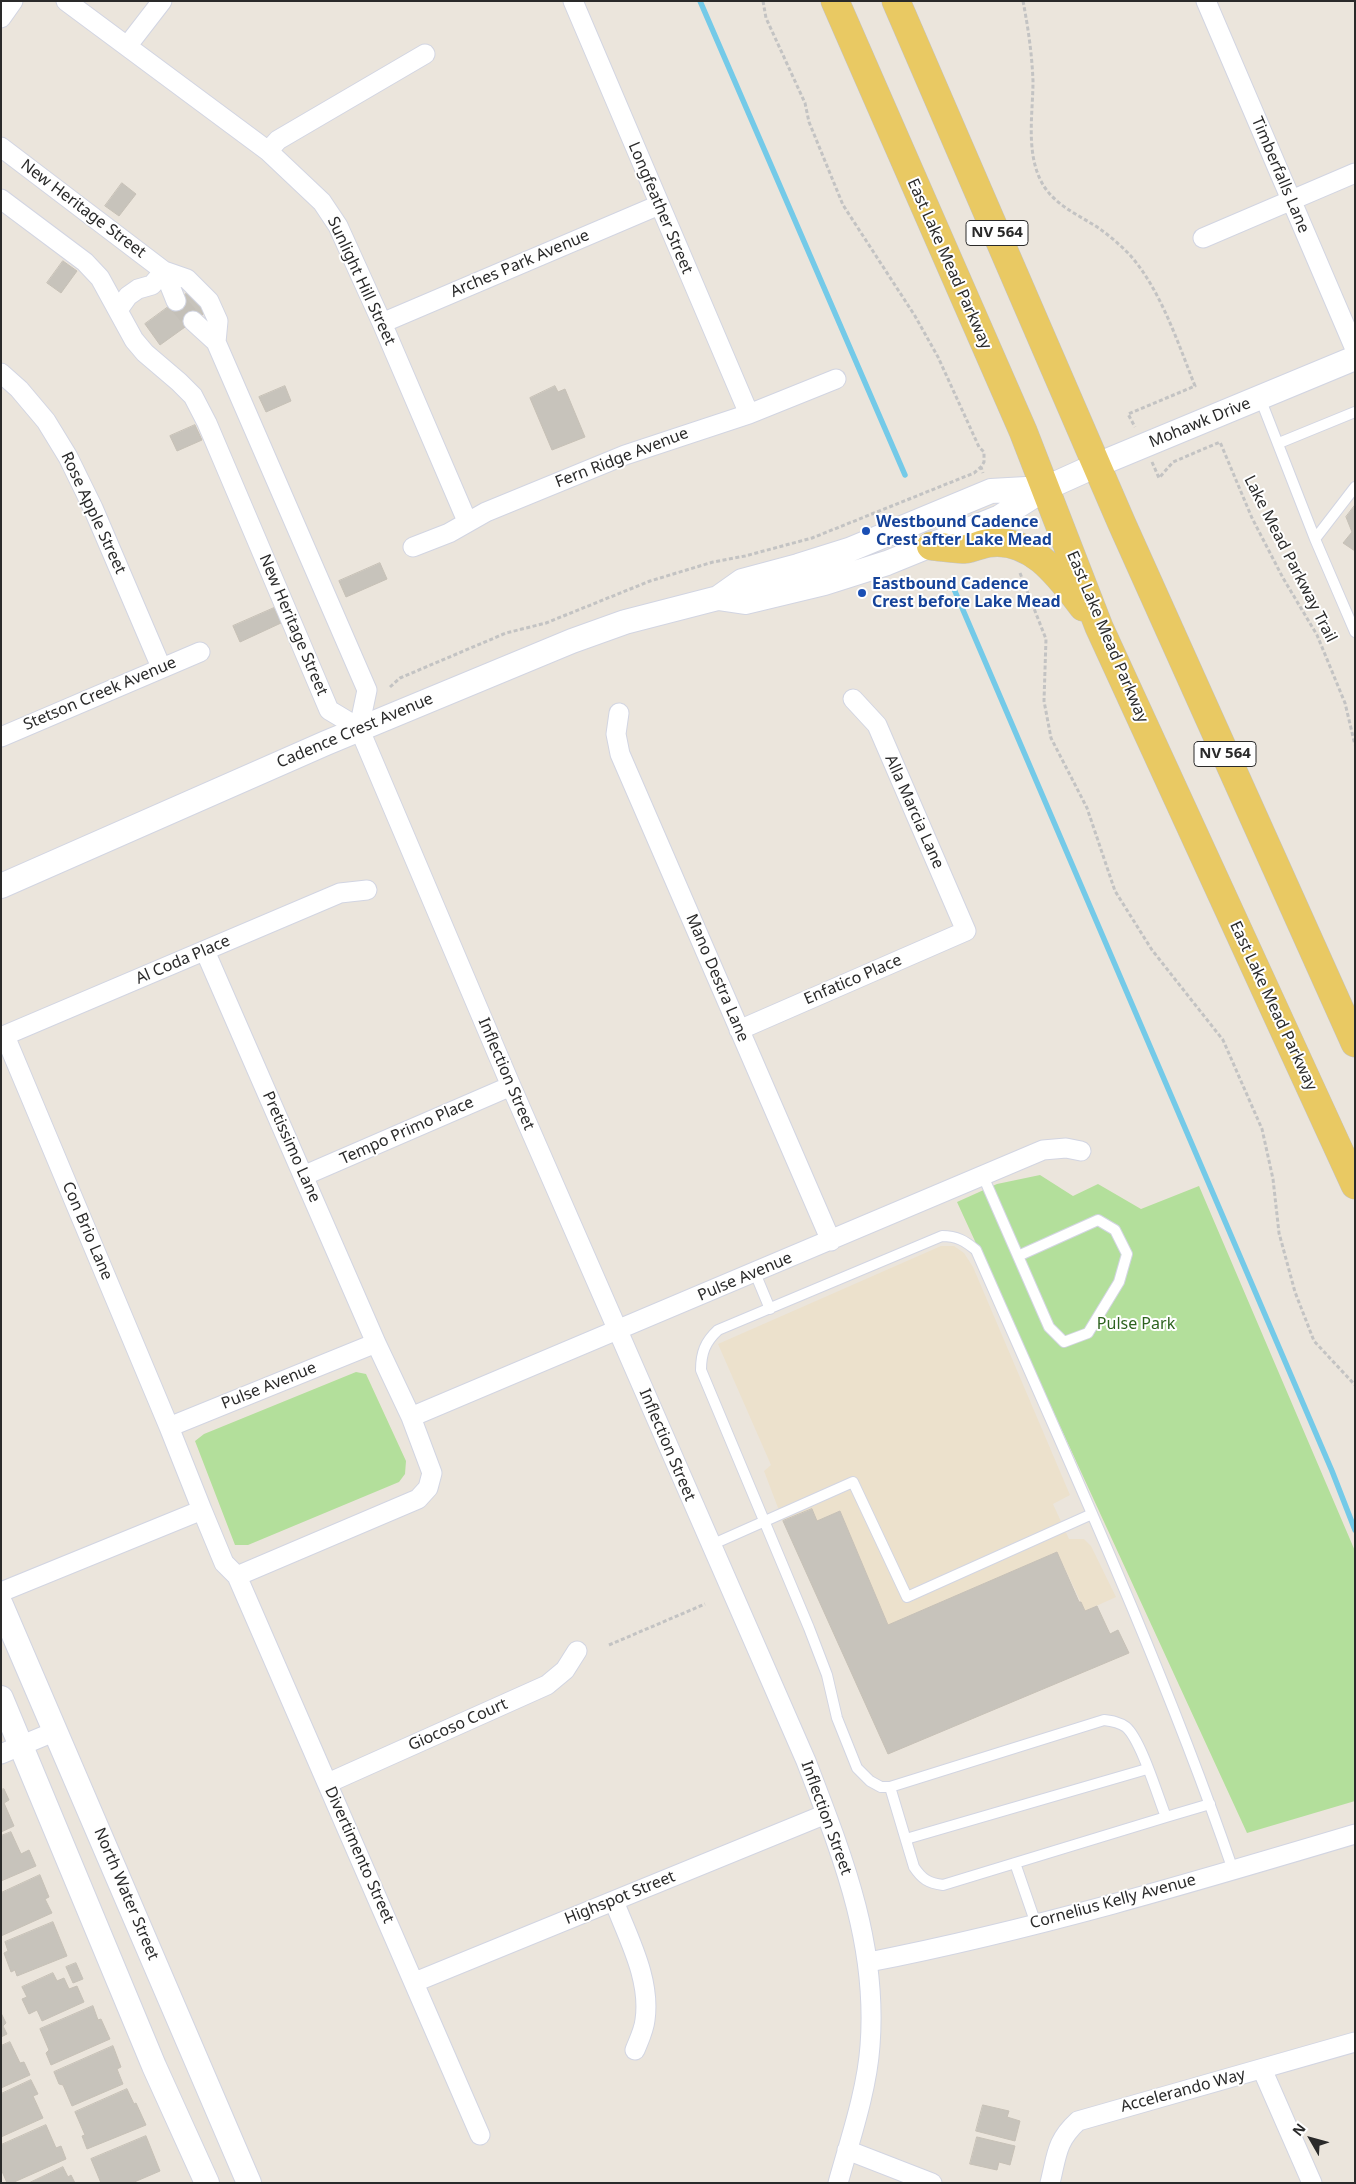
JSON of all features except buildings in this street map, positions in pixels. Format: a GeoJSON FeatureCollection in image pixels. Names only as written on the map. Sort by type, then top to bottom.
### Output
{"type":"FeatureCollection","features":[{"type":"Feature","properties":{"kind":"main road","name":"East Lake Mead Parkway"},"geometry":{"type":"LineString","coordinates":[[835,1],[1046,488],[1099,627],[1355,1184]]}},
{"type":"Feature","properties":{"kind":"main road","name":"NV 564"},"geometry":{"type":"LineString","coordinates":[[896,1],[1097,465],[1355,1043]]}},
{"type":"Feature","properties":{"kind":"main road"},"geometry":{"type":"LineString","coordinates":[[932,546],[966,549],[989,543],[1010,544],[1027,549],[1050,567],[1099,627]]}},
{"type":"Feature","properties":{"kind":"street"},"geometry":{"type":"LineString","coordinates":[[1,18],[14,1]]}},
{"type":"Feature","properties":{"kind":"street","name":"Sunlight Hill Street"},"geometry":{"type":"LineString","coordinates":[[66,1],[128,45],[268,151],[322,202],[338,226],[467,521]]}},
{"type":"Feature","properties":{"kind":"street"},"geometry":{"type":"LineString","coordinates":[[128,45],[162,1]]}},
{"type":"Feature","properties":{"kind":"street","name":"Longfeather Street"},"geometry":{"type":"LineString","coordinates":[[573,1],[749,414]]}},
{"type":"Feature","properties":{"kind":"street","name":"Timberfalls Lane"},"geometry":{"type":"LineString","coordinates":[[1206,1],[1355,349]]}},
{"type":"Feature","properties":{"kind":"street"},"geometry":{"type":"LineString","coordinates":[[268,151],[278,140],[425,54]]}},
{"type":"Feature","properties":{"kind":"street","name":"New Heritage Street"},"geometry":{"type":"LineString","coordinates":[[1,147],[164,271],[187,279],[209,301],[218,321],[216,342]]}},
{"type":"Feature","properties":{"kind":"street"},"geometry":{"type":"LineString","coordinates":[[1203,238],[1355,172]]}},
{"type":"Feature","properties":{"kind":"street","name":"New Heritage Street"},"geometry":{"type":"LineString","coordinates":[[1,199],[85,262],[100,278],[126,327],[145,353],[193,396],[329,710],[359,728],[367,690],[216,342],[193,321]]}},
{"type":"Feature","properties":{"kind":"street","name":"Arches Park Avenue"},"geometry":{"type":"LineString","coordinates":[[382,323],[659,205]]}},
{"type":"Feature","properties":{"kind":"street"},"geometry":{"type":"LineString","coordinates":[[118,310],[128,296],[138,289],[152,285],[164,271],[176,301]]}},
{"type":"Feature","properties":{"kind":"street","name":"Mohawk Drive"},"geometry":{"type":"LineString","coordinates":[[1046,488],[1355,358]]}},
{"type":"Feature","properties":{"kind":"street","name":"Rose Apple Street"},"geometry":{"type":"LineString","coordinates":[[1,373],[19,389],[46,421],[68,457],[93,508],[161,667]]}},
{"type":"Feature","properties":{"kind":"street","name":"Fern Ridge Avenue"},"geometry":{"type":"LineString","coordinates":[[413,548],[449,533],[467,521],[625,455],[749,414],[836,379]]}},
{"type":"Feature","properties":{"kind":"street","name":"Cadence Crest Avenue"},"geometry":{"type":"LineString","coordinates":[[1,886],[359,728],[572,641],[625,622],[718,598],[742,581],[849,550],[991,491],[1046,488]]}},
{"type":"Feature","properties":{"kind":"street","name":"Cadence Crest Avenue"},"geometry":{"type":"LineString","coordinates":[[718,598],[745,602],[824,583],[887,563],[1000,517],[1046,488]]}},
{"type":"Feature","properties":{"kind":"street","name":"Stetson Creek Avenue"},"geometry":{"type":"LineString","coordinates":[[1,737],[161,667],[200,652]]}},
{"type":"Feature","properties":{"kind":"street","name":"Alla Marcia Lane"},"geometry":{"type":"LineString","coordinates":[[852,698],[876,725],[966,931]]}},
{"type":"Feature","properties":{"kind":"street","name":"Mano Destra Lane"},"geometry":{"type":"LineString","coordinates":[[619,713],[616,734],[620,754],[831,1241]]}},
{"type":"Feature","properties":{"kind":"street","name":"Inflection Street"},"geometry":{"type":"LineString","coordinates":[[359,728],[511,1086],[806,1761],[855,1898],[868,1962],[871,2002],[870,2048],[863,2088],[838,2183]]}},
{"type":"Feature","properties":{"kind":"street","name":"Al Coda Place"},"geometry":{"type":"LineString","coordinates":[[3,1036],[340,893],[367,890]]}},
{"type":"Feature","properties":{"kind":"street","name":"Enfatico Place"},"geometry":{"type":"LineString","coordinates":[[739,1030],[966,931]]}},
{"type":"Feature","properties":{"kind":"street","name":"Pretissimo Lane"},"geometry":{"type":"LineString","coordinates":[[205,951],[376,1343]]}},
{"type":"Feature","properties":{"kind":"street","name":"Con Brio Lane"},"geometry":{"type":"LineString","coordinates":[[3,1036],[169,1427]]}},
{"type":"Feature","properties":{"kind":"street","name":"Tempo Primo Place"},"geometry":{"type":"LineString","coordinates":[[303,1176],[511,1086]]}},
{"type":"Feature","properties":{"kind":"street","name":"Pulse Avenue"},"geometry":{"type":"LineString","coordinates":[[411,1417],[1043,1150],[1066,1148],[1081,1151]]}},
{"type":"Feature","properties":{"kind":"street"},"geometry":{"type":"LineString","coordinates":[[169,1427],[224,1563],[237,1576],[418,1499],[428,1488],[432,1473],[411,1417],[376,1343]]}},
{"type":"Feature","properties":{"kind":"street","name":"Pulse Avenue"},"geometry":{"type":"LineString","coordinates":[[169,1427],[376,1343]]}},
{"type":"Feature","properties":{"kind":"street"},"geometry":{"type":"LineString","coordinates":[[1,1592],[202,1510]]}},
{"type":"Feature","properties":{"kind":"street","name":"Divertimento Street"},"geometry":{"type":"LineString","coordinates":[[237,1576],[480,2135]]}},
{"type":"Feature","properties":{"kind":"street","name":"North Water Street"},"geometry":{"type":"LineString","coordinates":[[1,1605],[249,2183]]}},
{"type":"Feature","properties":{"kind":"street","name":"Giocoso Court"},"geometry":{"type":"LineString","coordinates":[[328,1783],[547,1685],[566,1670],[577,1651]]}},
{"type":"Feature","properties":{"kind":"street"},"geometry":{"type":"LineString","coordinates":[[1,1698],[11,1750],[207,2183]]}},
{"type":"Feature","properties":{"kind":"street"},"geometry":{"type":"LineString","coordinates":[[11,1750],[56,1731]]}},
{"type":"Feature","properties":{"kind":"street","name":"Highspot Street"},"geometry":{"type":"LineString","coordinates":[[415,1982],[826,1814]]}},
{"type":"Feature","properties":{"kind":"street","name":"Cornelius Kelly Avenue"},"geometry":{"type":"LineString","coordinates":[[868,1962],[939,1948],[1036,1924],[1233,1870],[1355,1834]]}},
{"type":"Feature","properties":{"kind":"street"},"geometry":{"type":"LineString","coordinates":[[614,1901],[642,1975],[646,1999],[646,2021],[636,2050]]}},
{"type":"Feature","properties":{"kind":"street","name":"Accelerando Way"},"geometry":{"type":"LineString","coordinates":[[1050,2183],[1059,2145],[1066,2132],[1078,2121],[1355,2042]]}},
{"type":"Feature","properties":{"kind":"street"},"geometry":{"type":"LineString","coordinates":[[1262,2069],[1312,2183]]}},
{"type":"Feature","properties":{"kind":"street"},"geometry":{"type":"LineString","coordinates":[[847,2150],[932,2183]]}},
{"type":"Feature","properties":{"kind":"lane"},"geometry":{"type":"LineString","coordinates":[[1260,398],[1315,539],[1355,632]]}},
{"type":"Feature","properties":{"kind":"lane"},"geometry":{"type":"LineString","coordinates":[[1279,444],[1355,412]]}},
{"type":"Feature","properties":{"kind":"lane"},"geometry":{"type":"LineString","coordinates":[[1315,539],[1355,488]]}},
{"type":"Feature","properties":{"kind":"lane"},"geometry":{"type":"LineString","coordinates":[[983,1176],[1049,1327],[1064,1342],[1088,1333],[1120,1282],[1127,1254],[1115,1230],[1098,1220],[1018,1256]]}},
{"type":"Feature","properties":{"kind":"lane"},"geometry":{"type":"LineString","coordinates":[[1166,1817],[1135,1740],[1127,1728],[1117,1722],[1104,1720],[890,1787],[870,1782],[857,1768],[837,1718],[827,1674],[701,1370],[701,1359],[707,1342],[718,1330],[942,1236],[953,1236],[966,1242],[976,1250],[1131,1606],[1210,1804],[1233,1870]]}},
{"type":"Feature","properties":{"kind":"lane"},"geometry":{"type":"LineString","coordinates":[[755,1273],[770,1309]]}},
{"type":"Feature","properties":{"kind":"lane"},"geometry":{"type":"LineString","coordinates":[[711,1546],[854,1482],[907,1597],[1092,1514]]}},
{"type":"Feature","properties":{"kind":"lane"},"geometry":{"type":"LineString","coordinates":[[906,1839],[1147,1769]]}},
{"type":"Feature","properties":{"kind":"lane"},"geometry":{"type":"LineString","coordinates":[[890,1787],[914,1867],[921,1878],[930,1884],[942,1885],[1210,1804]]}},
{"type":"Feature","properties":{"kind":"lane"},"geometry":{"type":"LineString","coordinates":[[1016,1863],[1036,1924]]}},
{"type":"Feature","properties":{"kind":"path"},"geometry":{"type":"LineString","coordinates":[[390,687],[400,678],[506,633],[546,624],[650,581],[713,562],[812,538],[974,473],[984,462],[984,452],[979,447],[938,357],[893,280],[843,205],[808,122],[805,103],[766,18],[763,1]]}},
{"type":"Feature","properties":{"kind":"path","name":"Lake Mead Parkway Trail"},"geometry":{"type":"LineString","coordinates":[[1023,1],[1028,28],[1033,79],[1033,154],[1039,177],[1046,190],[1060,205],[1099,228],[1136,262],[1153,291],[1196,386],[1128,414],[1145,445],[1159,478],[1173,462],[1220,442],[1252,518],[1283,578],[1317,635],[1345,703],[1355,745]]}},
{"type":"Feature","properties":{"kind":"path"},"geometry":{"type":"LineString","coordinates":[[981,467],[991,491]]}},
{"type":"Feature","properties":{"kind":"path"},"geometry":{"type":"LineString","coordinates":[[1010,544],[1046,639],[1044,701],[1051,738],[1087,808],[1115,891],[1152,950],[1223,1040],[1262,1129],[1273,1179],[1279,1234],[1295,1292],[1314,1340],[1355,1385]]}},
{"type":"Feature","properties":{"kind":"path"},"geometry":{"type":"LineString","coordinates":[[609,1645],[705,1604]]}},
{"type":"Feature","properties":{"kind":"shaded area"},"geometry":{"type":"Polygon","coordinates":[[[941,1246],[954,1246],[964,1253],[973,1267],[1070,1495],[1053,1504],[1069,1539],[1084,1539],[1091,1546],[1116,1597],[1085,1611],[1057,1552],[888,1625],[840,1511],[817,1521],[811,1509],[783,1521],[764,1471],[771,1465],[718,1344],[941,1246]]]}},
{"type":"Feature","properties":{"kind":"green space","name":"Pulse Park"},"geometry":{"type":"Polygon","coordinates":[[[1040,1175],[1073,1196],[1098,1184],[1141,1209],[1199,1186],[1355,1551],[1355,1801],[1247,1833],[957,1202],[997,1184],[1040,1175]]]}},
{"type":"Feature","properties":{"kind":"green space"},"geometry":{"type":"Polygon","coordinates":[[[356,1372],[366,1374],[406,1461],[405,1474],[399,1482],[248,1545],[235,1545],[195,1441],[204,1434],[356,1372]]]}},
{"type":"Feature","properties":{"kind":"waterway"},"geometry":{"type":"LineString","coordinates":[[700,1],[905,475]]}},
{"type":"Feature","properties":{"kind":"waterway"},"geometry":{"type":"LineString","coordinates":[[954,589],[1332,1471],[1355,1530]]}},
{"type":"Feature","properties":{"kind":"tunnel"},"geometry":{"type":"LineString","coordinates":[[176,301],[193,321]]}},
{"type":"Feature","properties":{"kind":"place","name":"Westbound Cadence Crest after Lake Mead"},"geometry":{"type":"Point","coordinates":[866,531]}},
{"type":"Feature","properties":{"kind":"place","name":"Eastbound Cadence Crest before Lake Mead"},"geometry":{"type":"Point","coordinates":[862,593]}}]}
